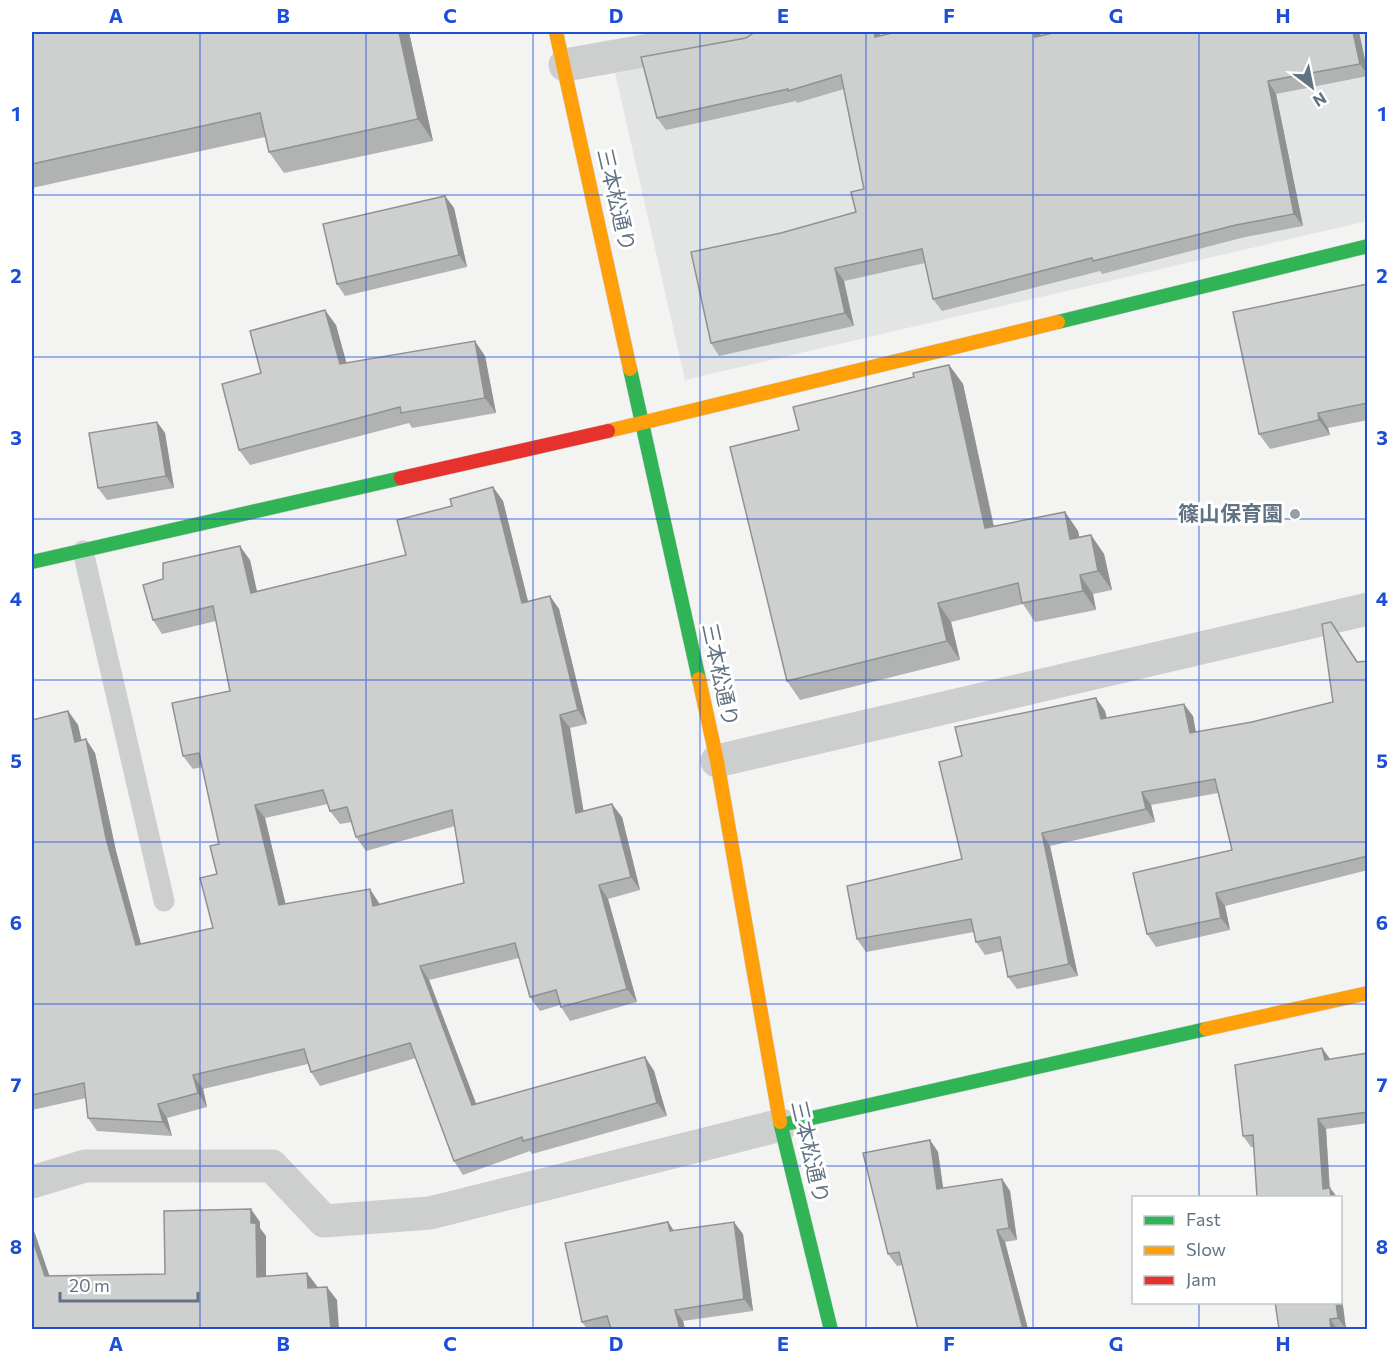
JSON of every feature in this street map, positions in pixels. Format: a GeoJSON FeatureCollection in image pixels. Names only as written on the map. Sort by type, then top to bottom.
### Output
{"type":"FeatureCollection","features":[{"type":"Feature","properties":{"kind":"street","name":"三本松通り"},"geometry":{"type":"LineString","coordinates":[[556,32],[565,64],[717,761],[781,1125],[831,1329]]}},
{"type":"Feature","properties":{"kind":"street"},"geometry":{"type":"LineString","coordinates":[[565,64],[751,32]]}},
{"type":"Feature","properties":{"kind":"street"},"geometry":{"type":"LineString","coordinates":[[32,562],[644,423],[1368,246]]}},
{"type":"Feature","properties":{"kind":"street"},"geometry":{"type":"LineString","coordinates":[[717,761],[1368,609]]}},
{"type":"Feature","properties":{"kind":"street"},"geometry":{"type":"LineString","coordinates":[[32,1182],[85,1166],[272,1166],[324,1221],[430,1213],[781,1125],[1368,993]]}},
{"type":"Feature","properties":{"kind":"lane"},"geometry":{"type":"LineString","coordinates":[[82,551],[164,901]]}},
{"type":"Feature","properties":{"kind":"shaded area"},"geometry":{"type":"Polygon","coordinates":[[[850,32],[1367,32],[1367,221],[685,380],[615,73],[850,32]]]}},
{"type":"Feature","properties":{"kind":"building"},"geometry":{"type":"Polygon","coordinates":[[[32,32],[399,32],[418,119],[269,152],[260,113],[32,164],[32,32]]]}},
{"type":"Feature","properties":{"kind":"building"},"geometry":{"type":"Polygon","coordinates":[[[755,32],[874,32],[875,37],[896,32],[1034,32],[1035,37],[1057,32],[1353,32],[1360,64],[1268,81],[1294,214],[1236,225],[1093,261],[1092,258],[933,299],[922,249],[835,268],[845,313],[711,343],[691,252],[781,233],[856,212],[851,192],[864,189],[841,75],[788,91],[788,89],[657,118],[641,57],[746,38],[755,32]]]}},
{"type":"Feature","properties":{"kind":"building"},"geometry":{"type":"Polygon","coordinates":[[[445,196],[459,255],[337,284],[323,224],[445,196]]]}},
{"type":"Feature","properties":{"kind":"building"},"geometry":{"type":"Polygon","coordinates":[[[1368,284],[1368,403],[1318,413],[1319,420],[1259,434],[1233,312],[1368,284]]]}},
{"type":"Feature","properties":{"kind":"building"},"geometry":{"type":"Polygon","coordinates":[[[325,310],[340,364],[475,341],[485,398],[401,413],[400,407],[239,450],[222,384],[261,373],[250,331],[325,310]]]}},
{"type":"Feature","properties":{"kind":"building"},"geometry":{"type":"Polygon","coordinates":[[[949,365],[985,528],[1065,512],[1070,539],[1091,535],[1098,571],[1080,575],[1083,591],[1022,603],[1018,583],[938,603],[947,641],[787,681],[730,447],[799,430],[793,407],[914,377],[913,373],[949,365]]]}},
{"type":"Feature","properties":{"kind":"building"},"geometry":{"type":"Polygon","coordinates":[[[157,422],[166,476],[98,488],[89,433],[157,422]]]}},
{"type":"Feature","properties":{"kind":"building"},"geometry":{"type":"Polygon","coordinates":[[[493,487],[522,603],[550,596],[578,710],[560,715],[576,813],[612,804],[631,877],[599,885],[627,989],[561,1007],[556,990],[530,997],[515,943],[420,966],[472,1105],[645,1057],[657,1103],[523,1141],[522,1137],[454,1161],[410,1043],[311,1072],[304,1049],[193,1075],[198,1093],[158,1104],[163,1122],[88,1118],[84,1083],[32,1095],[32,720],[68,711],[75,742],[86,739],[106,838],[136,945],[213,928],[200,878],[217,874],[210,846],[219,844],[199,753],[183,756],[172,703],[230,691],[213,606],[153,620],[143,585],[163,579],[163,563],[240,546],[251,593],[406,555],[397,520],[452,506],[450,499],[493,487]],[[323,790],[255,805],[279,905],[370,889],[373,906],[464,883],[452,810],[356,837],[347,807],[330,811],[323,790]]]}},
{"type":"Feature","properties":{"kind":"building"},"geometry":{"type":"Polygon","coordinates":[[[1331,622],[1357,662],[1368,661],[1368,856],[1216,893],[1221,918],[1147,934],[1133,873],[1232,850],[1215,779],[1142,792],[1146,809],[1042,833],[1069,964],[1008,977],[1000,937],[976,942],[971,919],[857,939],[847,886],[962,859],[939,762],[962,756],[955,727],[1096,698],[1101,719],[1184,704],[1190,733],[1252,722],[1333,702],[1322,624],[1331,622]]]}},
{"type":"Feature","properties":{"kind":"building"},"geometry":{"type":"Polygon","coordinates":[[[1322,1048],[1325,1060],[1368,1053],[1368,1112],[1318,1119],[1323,1189],[1330,1188],[1331,1196],[1257,1196],[1253,1135],[1243,1136],[1235,1065],[1322,1048]]]}},
{"type":"Feature","properties":{"kind":"building"},"geometry":{"type":"Polygon","coordinates":[[[930,1140],[937,1189],[1002,1179],[1009,1228],[997,1230],[1023,1329],[918,1329],[899,1252],[888,1254],[863,1153],[930,1140]]]}},
{"type":"Feature","properties":{"kind":"building"},"geometry":{"type":"Polygon","coordinates":[[[251,1209],[251,1223],[256,1223],[257,1277],[307,1273],[308,1288],[327,1287],[331,1329],[32,1329],[32,1238],[45,1276],[165,1274],[164,1211],[251,1209]]]}},
{"type":"Feature","properties":{"kind":"building"},"geometry":{"type":"Polygon","coordinates":[[[668,1222],[670,1231],[734,1222],[744,1299],[675,1310],[680,1329],[611,1329],[607,1316],[582,1322],[565,1243],[668,1222]]]}},
{"type":"Feature","properties":{"kind":"building"},"geometry":{"type":"Polygon","coordinates":[[[1275,1304],[1336,1304],[1338,1318],[1330,1319],[1331,1329],[1279,1329],[1275,1304]]]}},
{"type":"Feature","properties":{"kind":"traffic: fast"},"geometry":{"type":"LineString","coordinates":[[1058,322],[1368,246]]}},
{"type":"Feature","properties":{"kind":"traffic: fast"},"geometry":{"type":"LineString","coordinates":[[630,369],[699,679]]}},
{"type":"Feature","properties":{"kind":"traffic: fast"},"geometry":{"type":"LineString","coordinates":[[32,562],[401,478]]}},
{"type":"Feature","properties":{"kind":"traffic: fast"},"geometry":{"type":"LineString","coordinates":[[781,1125],[1206,1029]]}},
{"type":"Feature","properties":{"kind":"traffic: fast"},"geometry":{"type":"LineString","coordinates":[[780,1122],[831,1330]]}},
{"type":"Feature","properties":{"kind":"traffic: slow"},"geometry":{"type":"LineString","coordinates":[[556,32],[630,369]]}},
{"type":"Feature","properties":{"kind":"traffic: slow"},"geometry":{"type":"LineString","coordinates":[[608,431],[1058,322]]}},
{"type":"Feature","properties":{"kind":"traffic: slow"},"geometry":{"type":"LineString","coordinates":[[699,679],[717,761],[780,1122]]}},
{"type":"Feature","properties":{"kind":"traffic: slow"},"geometry":{"type":"LineString","coordinates":[[1206,1029],[1368,993]]}},
{"type":"Feature","properties":{"kind":"traffic: jam"},"geometry":{"type":"LineString","coordinates":[[401,478],[608,431]]}},
{"type":"Feature","properties":{"kind":"place","name":"篠山保育園"},"geometry":{"type":"Point","coordinates":[1295,514]}}]}
